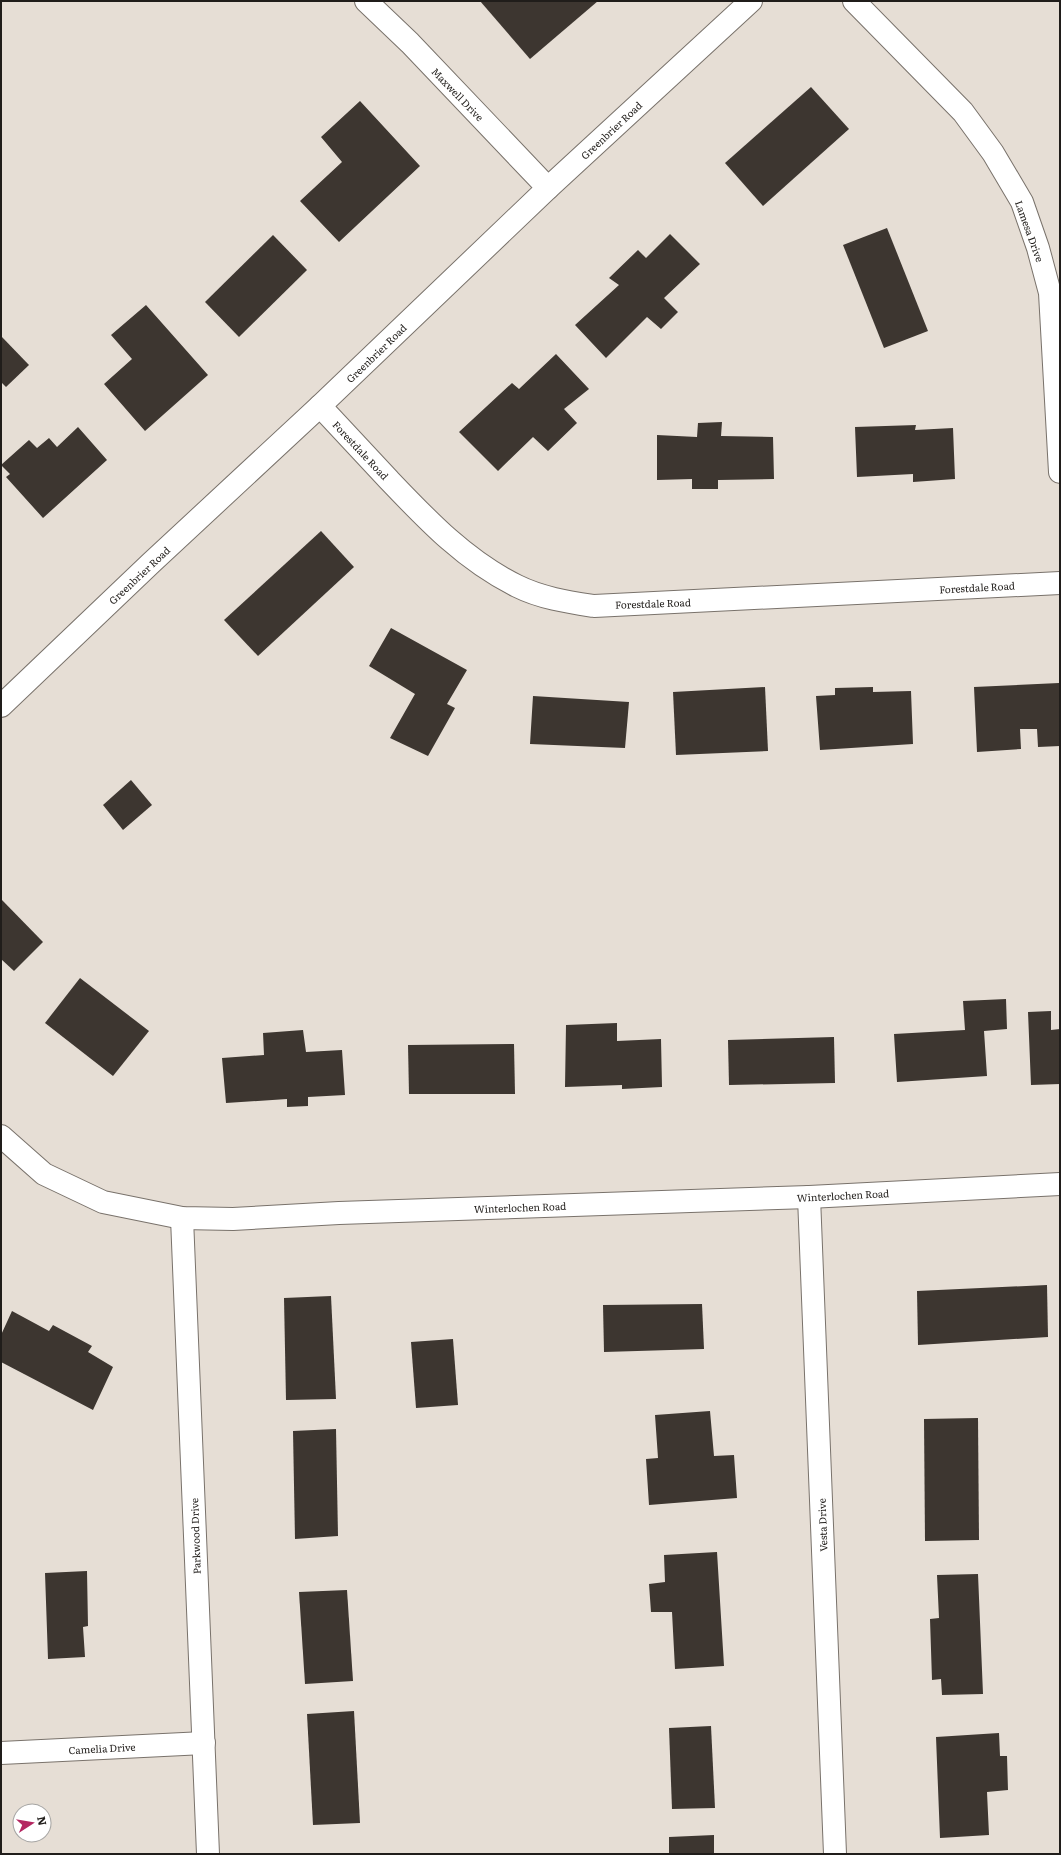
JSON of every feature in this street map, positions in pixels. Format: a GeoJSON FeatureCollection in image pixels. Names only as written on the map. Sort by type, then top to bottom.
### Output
{"type":"FeatureCollection","features":[{"type":"Feature","properties":{"kind":"street","name":"Maxwell Drive"},"geometry":{"type":"LineString","coordinates":[[366,1],[410,43],[548,188]]}},
{"type":"Feature","properties":{"kind":"street","name":"Greenbrier Road"},"geometry":{"type":"LineString","coordinates":[[1,706],[151,563],[320,406],[548,188],[751,1]]}},
{"type":"Feature","properties":{"kind":"street","name":"Lamesa Drive"},"geometry":{"type":"LineString","coordinates":[[854,1],[963,112],[993,153],[1022,202],[1038,248],[1050,293],[1060,472]]}},
{"type":"Feature","properties":{"kind":"street","name":"Forestdale Road"},"geometry":{"type":"LineString","coordinates":[[320,406],[408,501],[454,546],[488,571],[519,587],[558,600],[594,606],[1060,583]]}},
{"type":"Feature","properties":{"kind":"street","name":"Winterlochen Road"},"geometry":{"type":"LineString","coordinates":[[1,1136],[44,1174],[103,1202],[182,1218],[233,1219],[339,1213],[810,1197],[1060,1184]]}},
{"type":"Feature","properties":{"kind":"street","name":"Vesta Drive"},"geometry":{"type":"LineString","coordinates":[[810,1197],[835,1854]]}},
{"type":"Feature","properties":{"kind":"street","name":"Parkwood Drive"},"geometry":{"type":"LineString","coordinates":[[182,1218],[208,1854]]}},
{"type":"Feature","properties":{"kind":"street","name":"Camelia Drive"},"geometry":{"type":"LineString","coordinates":[[1,1753],[204,1743]]}},
{"type":"Feature","properties":{"kind":"building"},"geometry":{"type":"Polygon","coordinates":[[[480,1],[598,1],[530,59],[480,1]]]}},
{"type":"Feature","properties":{"kind":"building"},"geometry":{"type":"Polygon","coordinates":[[[811,87],[849,129],[763,206],[725,163],[811,87]]]}},
{"type":"Feature","properties":{"kind":"building"},"geometry":{"type":"Polygon","coordinates":[[[360,101],[420,166],[339,242],[300,201],[342,162],[321,137],[360,101]]]}},
{"type":"Feature","properties":{"kind":"building"},"geometry":{"type":"Polygon","coordinates":[[[887,228],[928,331],[884,348],[843,245],[887,228]]]}},
{"type":"Feature","properties":{"kind":"building"},"geometry":{"type":"Polygon","coordinates":[[[670,234],[700,264],[664,298],[678,312],[661,329],[647,317],[606,358],[575,325],[619,285],[609,278],[638,250],[646,258],[670,234]]]}},
{"type":"Feature","properties":{"kind":"building"},"geometry":{"type":"Polygon","coordinates":[[[273,235],[307,270],[239,337],[205,302],[273,235]]]}},
{"type":"Feature","properties":{"kind":"building"},"geometry":{"type":"Polygon","coordinates":[[[146,305],[208,375],[145,431],[104,384],[132,359],[111,335],[146,305]]]}},
{"type":"Feature","properties":{"kind":"building"},"geometry":{"type":"Polygon","coordinates":[[[1,336],[29,365],[6,387],[1,382],[1,336]]]}},
{"type":"Feature","properties":{"kind":"building"},"geometry":{"type":"Polygon","coordinates":[[[556,354],[589,389],[564,409],[577,423],[548,451],[533,437],[498,471],[459,432],[512,383],[519,389],[556,354]]]}},
{"type":"Feature","properties":{"kind":"building"},"geometry":{"type":"Polygon","coordinates":[[[722,422],[721,436],[773,437],[774,479],[718,480],[718,489],[692,489],[692,479],[657,480],[657,435],[697,437],[698,423],[722,422]]]}},
{"type":"Feature","properties":{"kind":"building"},"geometry":{"type":"Polygon","coordinates":[[[916,425],[915,430],[953,428],[955,479],[913,482],[913,474],[857,477],[855,427],[916,425]]]}},
{"type":"Feature","properties":{"kind":"building"},"geometry":{"type":"Polygon","coordinates":[[[78,427],[107,460],[43,518],[6,477],[10,474],[1,465],[29,440],[37,448],[49,438],[57,447],[78,427]]]}},
{"type":"Feature","properties":{"kind":"building"},"geometry":{"type":"Polygon","coordinates":[[[321,531],[354,567],[258,656],[224,620],[321,531]]]}},
{"type":"Feature","properties":{"kind":"building"},"geometry":{"type":"Polygon","coordinates":[[[391,628],[467,670],[447,704],[455,708],[428,756],[390,738],[415,694],[369,666],[391,628]]]}},
{"type":"Feature","properties":{"kind":"building"},"geometry":{"type":"Polygon","coordinates":[[[1059,683],[1060,746],[1038,747],[1037,729],[1020,729],[1021,749],[977,752],[974,687],[1059,683]]]}},
{"type":"Feature","properties":{"kind":"building"},"geometry":{"type":"Polygon","coordinates":[[[765,687],[768,751],[676,755],[673,692],[765,687]]]}},
{"type":"Feature","properties":{"kind":"building"},"geometry":{"type":"Polygon","coordinates":[[[873,687],[873,692],[911,691],[913,744],[820,750],[816,696],[835,695],[835,688],[873,687]]]}},
{"type":"Feature","properties":{"kind":"building"},"geometry":{"type":"Polygon","coordinates":[[[533,696],[629,702],[625,748],[530,744],[533,696]]]}},
{"type":"Feature","properties":{"kind":"building"},"geometry":{"type":"Polygon","coordinates":[[[131,780],[152,805],[123,830],[103,805],[131,780]]]}},
{"type":"Feature","properties":{"kind":"building"},"geometry":{"type":"Polygon","coordinates":[[[1,899],[43,942],[14,971],[1,959],[1,899]]]}},
{"type":"Feature","properties":{"kind":"building"},"geometry":{"type":"Polygon","coordinates":[[[80,978],[149,1031],[113,1076],[45,1023],[80,978]]]}},
{"type":"Feature","properties":{"kind":"building"},"geometry":{"type":"Polygon","coordinates":[[[1006,999],[1007,1029],[984,1031],[987,1076],[897,1082],[894,1034],[965,1030],[963,1001],[1006,999]]]}},
{"type":"Feature","properties":{"kind":"building"},"geometry":{"type":"Polygon","coordinates":[[[1051,1011],[1051,1030],[1060,1029],[1060,1084],[1031,1085],[1028,1012],[1051,1011]]]}},
{"type":"Feature","properties":{"kind":"building"},"geometry":{"type":"Polygon","coordinates":[[[617,1023],[617,1041],[661,1039],[662,1087],[622,1089],[622,1085],[565,1087],[566,1025],[617,1023]]]}},
{"type":"Feature","properties":{"kind":"building"},"geometry":{"type":"Polygon","coordinates":[[[303,1030],[306,1052],[342,1050],[345,1095],[308,1097],[308,1106],[287,1107],[287,1099],[226,1103],[222,1058],[264,1055],[263,1033],[303,1030]]]}},
{"type":"Feature","properties":{"kind":"building"},"geometry":{"type":"Polygon","coordinates":[[[834,1037],[835,1083],[729,1085],[728,1040],[834,1037]]]}},
{"type":"Feature","properties":{"kind":"building"},"geometry":{"type":"Polygon","coordinates":[[[514,1044],[515,1094],[409,1094],[408,1045],[514,1044]]]}},
{"type":"Feature","properties":{"kind":"building"},"geometry":{"type":"Polygon","coordinates":[[[1047,1285],[1048,1337],[918,1345],[917,1291],[1047,1285]]]}},
{"type":"Feature","properties":{"kind":"building"},"geometry":{"type":"Polygon","coordinates":[[[331,1296],[336,1399],[286,1400],[284,1298],[331,1296]]]}},
{"type":"Feature","properties":{"kind":"building"},"geometry":{"type":"Polygon","coordinates":[[[702,1304],[704,1349],[604,1352],[603,1305],[702,1304]]]}},
{"type":"Feature","properties":{"kind":"building"},"geometry":{"type":"Polygon","coordinates":[[[12,1311],[49,1331],[53,1325],[92,1346],[88,1352],[113,1367],[93,1410],[1,1362],[1,1335],[12,1311]]]}},
{"type":"Feature","properties":{"kind":"building"},"geometry":{"type":"Polygon","coordinates":[[[453,1339],[458,1405],[416,1408],[411,1342],[453,1339]]]}},
{"type":"Feature","properties":{"kind":"building"},"geometry":{"type":"Polygon","coordinates":[[[710,1411],[714,1456],[734,1455],[737,1498],[649,1505],[646,1459],[658,1458],[655,1415],[710,1411]]]}},
{"type":"Feature","properties":{"kind":"building"},"geometry":{"type":"Polygon","coordinates":[[[978,1418],[979,1540],[925,1541],[924,1419],[978,1418]]]}},
{"type":"Feature","properties":{"kind":"building"},"geometry":{"type":"Polygon","coordinates":[[[336,1429],[338,1536],[295,1539],[293,1431],[336,1429]]]}},
{"type":"Feature","properties":{"kind":"building"},"geometry":{"type":"Polygon","coordinates":[[[717,1552],[724,1666],[675,1669],[672,1612],[651,1612],[649,1584],[665,1582],[664,1555],[717,1552]]]}},
{"type":"Feature","properties":{"kind":"building"},"geometry":{"type":"Polygon","coordinates":[[[87,1571],[88,1626],[83,1627],[85,1657],[48,1659],[45,1573],[87,1571]]]}},
{"type":"Feature","properties":{"kind":"building"},"geometry":{"type":"Polygon","coordinates":[[[978,1574],[983,1694],[942,1695],[941,1679],[932,1680],[930,1619],[939,1618],[937,1575],[978,1574]]]}},
{"type":"Feature","properties":{"kind":"building"},"geometry":{"type":"Polygon","coordinates":[[[347,1590],[353,1681],[305,1684],[299,1592],[347,1590]]]}},
{"type":"Feature","properties":{"kind":"building"},"geometry":{"type":"Polygon","coordinates":[[[354,1711],[360,1823],[313,1825],[307,1714],[354,1711]]]}},
{"type":"Feature","properties":{"kind":"building"},"geometry":{"type":"Polygon","coordinates":[[[711,1726],[715,1808],[672,1809],[669,1728],[711,1726]]]}},
{"type":"Feature","properties":{"kind":"building"},"geometry":{"type":"Polygon","coordinates":[[[999,1733],[1000,1756],[1007,1756],[1008,1790],[987,1792],[989,1835],[940,1838],[936,1737],[999,1733]]]}},
{"type":"Feature","properties":{"kind":"building"},"geometry":{"type":"Polygon","coordinates":[[[714,1835],[714,1854],[669,1854],[669,1837],[714,1835]]]}}]}
